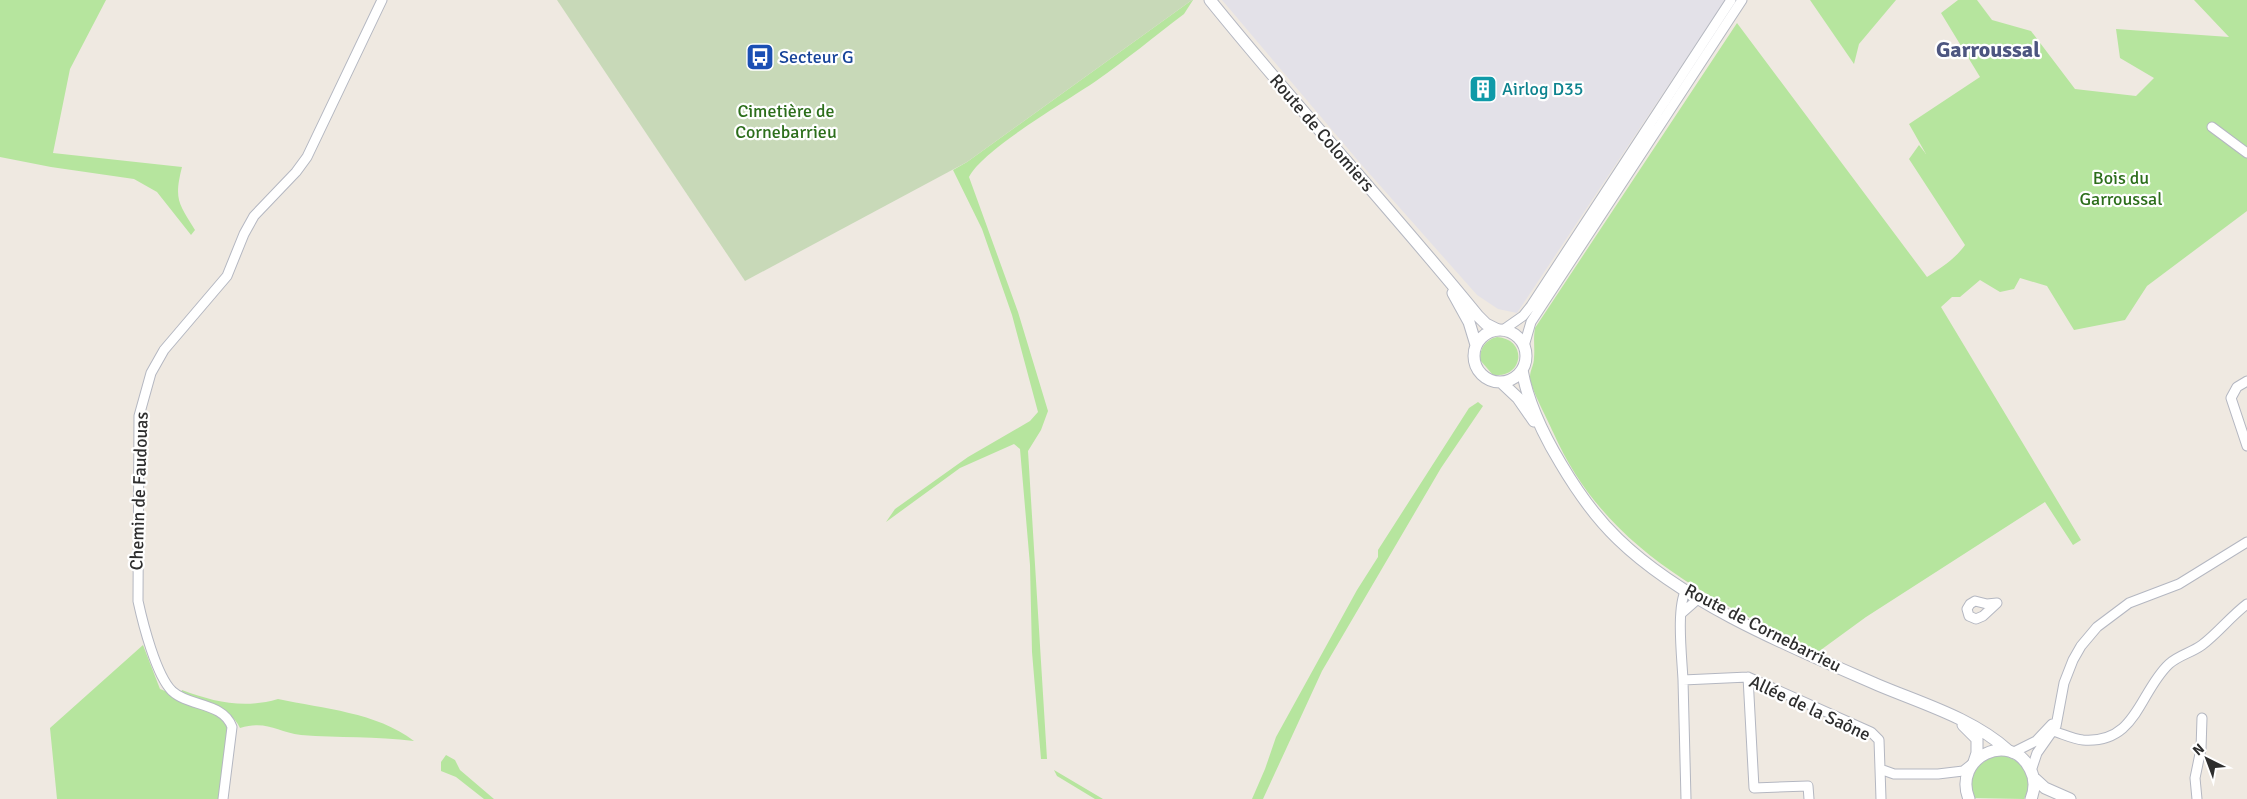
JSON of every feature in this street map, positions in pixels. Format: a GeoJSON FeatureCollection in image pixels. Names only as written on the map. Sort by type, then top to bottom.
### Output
{"type":"FeatureCollection","features":[{"type":"Feature","properties":{"kind":"main road","name":"Route de Colomiers"},"geometry":{"type":"LineString","coordinates":[[1210,0],[1272,76],[1478,316],[1486,324],[1500,330]]}},
{"type":"Feature","properties":{"kind":"main road","name":"Route de Colomiers"},"geometry":{"type":"LineString","coordinates":[[1435,264],[1469,322],[1476,345]]}},
{"type":"Feature","properties":{"kind":"main road"},"geometry":{"type":"LineString","coordinates":[[1500,330],[1514,334],[1524,346],[1525,363],[1522,370],[1513,379],[1501,382],[1484,378],[1474,363],[1476,345],[1489,333],[1500,330]]}},
{"type":"Feature","properties":{"kind":"main road","name":"Route de Cornebarrieu"},"geometry":{"type":"LineString","coordinates":[[1522,370],[1528,392],[1545,436]]}},
{"type":"Feature","properties":{"kind":"main road","name":"Route de Cornebarrieu"},"geometry":{"type":"LineString","coordinates":[[1501,382],[1518,398],[1545,436],[1571,480],[1607,528],[1634,554],[1699,598],[1806,653],[1983,730],[2010,752],[2025,761],[2032,774]]}},
{"type":"Feature","properties":{"kind":"main road","name":"Route de Cornebarrieu"},"geometry":{"type":"LineString","coordinates":[[1951,716],[1971,731],[1976,739],[1977,753],[1973,763]]}},
{"type":"Feature","properties":{"kind":"main road"},"geometry":{"type":"LineString","coordinates":[[1967,794],[1967,776],[1973,763],[1987,753],[1998,750],[2010,752]]}},
{"type":"Feature","properties":{"kind":"main road"},"geometry":{"type":"LineString","coordinates":[[2031,799],[2034,789],[2032,774]]}},
{"type":"Feature","properties":{"kind":"main road"},"geometry":{"type":"LineString","coordinates":[[2032,774],[2045,788],[2070,799]]}},
{"type":"Feature","properties":{"kind":"street","name":"Chemin de Faudouas"},"geometry":{"type":"LineString","coordinates":[[223,799],[231,723],[218,711],[187,700],[173,692],[165,682],[143,623],[138,601],[139,416],[151,373],[164,350],[213,295],[227,276],[244,234],[254,216],[296,172],[306,157],[382,0]]}},
{"type":"Feature","properties":{"kind":"street"},"geometry":{"type":"LineString","coordinates":[[1500,330],[1523,316],[1531,306],[1731,0]]}},
{"type":"Feature","properties":{"kind":"street"},"geometry":{"type":"LineString","coordinates":[[1524,346],[1531,322],[1742,0]]}},
{"type":"Feature","properties":{"kind":"street"},"geometry":{"type":"LineString","coordinates":[[2212,128],[2247,153]]}},
{"type":"Feature","properties":{"kind":"street"},"geometry":{"type":"LineString","coordinates":[[2247,381],[2236,386],[2231,398],[2247,446]]}},
{"type":"Feature","properties":{"kind":"street"},"geometry":{"type":"LineString","coordinates":[[2032,774],[2037,753],[2053,732],[2064,683],[2073,660],[2086,639],[2102,621],[2130,603],[2183,582],[2247,542]]}},
{"type":"Feature","properties":{"kind":"street"},"geometry":{"type":"LineString","coordinates":[[1686,590],[1682,603],[1686,799]]}},
{"type":"Feature","properties":{"kind":"street"},"geometry":{"type":"LineString","coordinates":[[1682,613],[1699,598]]}},
{"type":"Feature","properties":{"kind":"street"},"geometry":{"type":"LineString","coordinates":[[2053,732],[2086,740],[2102,738],[2119,731],[2136,716],[2168,665],[2176,658],[2203,644],[2247,604]]}},
{"type":"Feature","properties":{"kind":"street"},"geometry":{"type":"LineString","coordinates":[[1748,677],[1754,788],[1808,786],[1809,799]]}},
{"type":"Feature","properties":{"kind":"street","name":"Allée de la Saône"},"geometry":{"type":"LineString","coordinates":[[1683,680],[1748,677],[1871,732],[1879,740],[1881,799]]}},
{"type":"Feature","properties":{"kind":"street"},"geometry":{"type":"LineString","coordinates":[[2010,752],[2036,741],[2058,716]]}},
{"type":"Feature","properties":{"kind":"street"},"geometry":{"type":"LineString","coordinates":[[2197,799],[2196,778],[2201,749],[2202,718]]}},
{"type":"Feature","properties":{"kind":"street"},"geometry":{"type":"LineString","coordinates":[[1880,769],[1894,774],[1938,774],[1963,771],[1973,763]]}},
{"type":"Feature","properties":{"kind":"street"},"geometry":{"type":"LineString","coordinates":[[1938,774],[1954,777],[1967,794]]}},
{"type":"Feature","properties":{"kind":"shaded area"},"geometry":{"type":"Polygon","coordinates":[[[1222,0],[1725,0],[1517,313],[1498,309],[1477,295],[1360,163],[1222,0]]]}},
{"type":"Feature","properties":{"kind":"green space"},"geometry":{"type":"Polygon","coordinates":[[[0,0],[106,0],[70,69],[53,153],[182,167],[178,194],[181,207],[195,230],[191,235],[157,192],[134,179],[51,167],[0,157],[0,0]]]}},
{"type":"Feature","properties":{"kind":"green space","name":"Cimetière de Cornebarrieu"},"geometry":{"type":"Polygon","coordinates":[[[557,0],[1192,0],[967,162],[745,281],[557,0]]]}},
{"type":"Feature","properties":{"kind":"green space"},"geometry":{"type":"Polygon","coordinates":[[[1192,0],[1184,14],[1096,81],[1008,140],[977,166],[969,177],[1018,312],[1048,411],[1041,430],[1028,451],[1047,759],[1041,759],[1032,652],[1030,565],[1020,449],[1014,444],[960,468],[886,522],[895,509],[968,457],[1030,421],[1038,412],[1012,315],[982,229],[953,170],[967,162],[1192,0]]]}},
{"type":"Feature","properties":{"kind":"green space"},"geometry":{"type":"Polygon","coordinates":[[[1810,0],[1896,0],[1859,44],[1854,64],[1810,0]]]}},
{"type":"Feature","properties":{"kind":"green space","name":"Bois du Garroussal"},"geometry":{"type":"Polygon","coordinates":[[[1958,0],[1977,0],[1992,20],[2031,31],[2075,89],[2136,96],[2154,78],[2120,58],[2116,29],[2229,37],[2194,0],[2247,0],[2247,211],[2147,286],[2125,320],[2074,330],[2047,286],[2020,278],[2014,289],[2000,292],[1980,280],[1960,297],[1952,297],[1941,307],[2081,540],[2073,545],[2045,502],[1866,617],[1818,652],[1700,590],[1664,566],[1631,539],[1601,509],[1575,473],[1553,432],[1533,388],[1530,377],[1534,361],[1535,328],[1737,23],[1927,277],[1948,263],[1965,245],[1909,159],[1919,145],[1926,154],[1909,124],[1980,77],[1941,13],[1958,0]]]}},
{"type":"Feature","properties":{"kind":"green space"},"geometry":{"type":"Polygon","coordinates":[[[1497,337],[1507,339],[1514,344],[1518,351],[1516,365],[1511,371],[1503,375],[1493,375],[1480,360],[1482,348],[1486,342],[1497,337]]]}},
{"type":"Feature","properties":{"kind":"green space"},"geometry":{"type":"Polygon","coordinates":[[[1478,402],[1483,406],[1441,468],[1322,671],[1263,799],[1252,799],[1276,737],[1357,590],[1378,557],[1378,550],[1469,408],[1478,402]]]}},
{"type":"Feature","properties":{"kind":"green space"},"geometry":{"type":"Polygon","coordinates":[[[143,645],[160,689],[209,709],[218,715],[228,730],[227,753],[218,799],[57,799],[50,728],[143,645]]]}},
{"type":"Feature","properties":{"kind":"green space"},"geometry":{"type":"Polygon","coordinates":[[[182,690],[229,703],[253,704],[278,699],[349,713],[383,724],[399,731],[414,741],[386,738],[301,735],[258,725],[240,728],[230,715],[206,702],[181,694],[182,690]]]}},
{"type":"Feature","properties":{"kind":"green space"},"geometry":{"type":"Polygon","coordinates":[[[446,755],[455,760],[460,770],[494,799],[484,799],[456,777],[441,771],[441,762],[446,755]]]}},
{"type":"Feature","properties":{"kind":"green space"},"geometry":{"type":"Polygon","coordinates":[[[1995,755],[2012,758],[2024,768],[2029,782],[2024,799],[1974,798],[1971,783],[1974,772],[1982,763],[1995,755]]]}},
{"type":"Feature","properties":{"kind":"green space"},"geometry":{"type":"Polygon","coordinates":[[[1054,770],[1103,799],[1095,799],[1057,776],[1054,770]]]}},
{"type":"Feature","properties":{"kind":"place","name":"Secteur G"},"geometry":{"type":"Point","coordinates":[760,57]}},
{"type":"Feature","properties":{"kind":"place","name":"Airlog D35"},"geometry":{"type":"Point","coordinates":[1483,89]}},
{"type":"Feature","properties":{"kind":"district","name":"Garroussal"},"geometry":{"type":"Point","coordinates":[1988,49]}}]}
